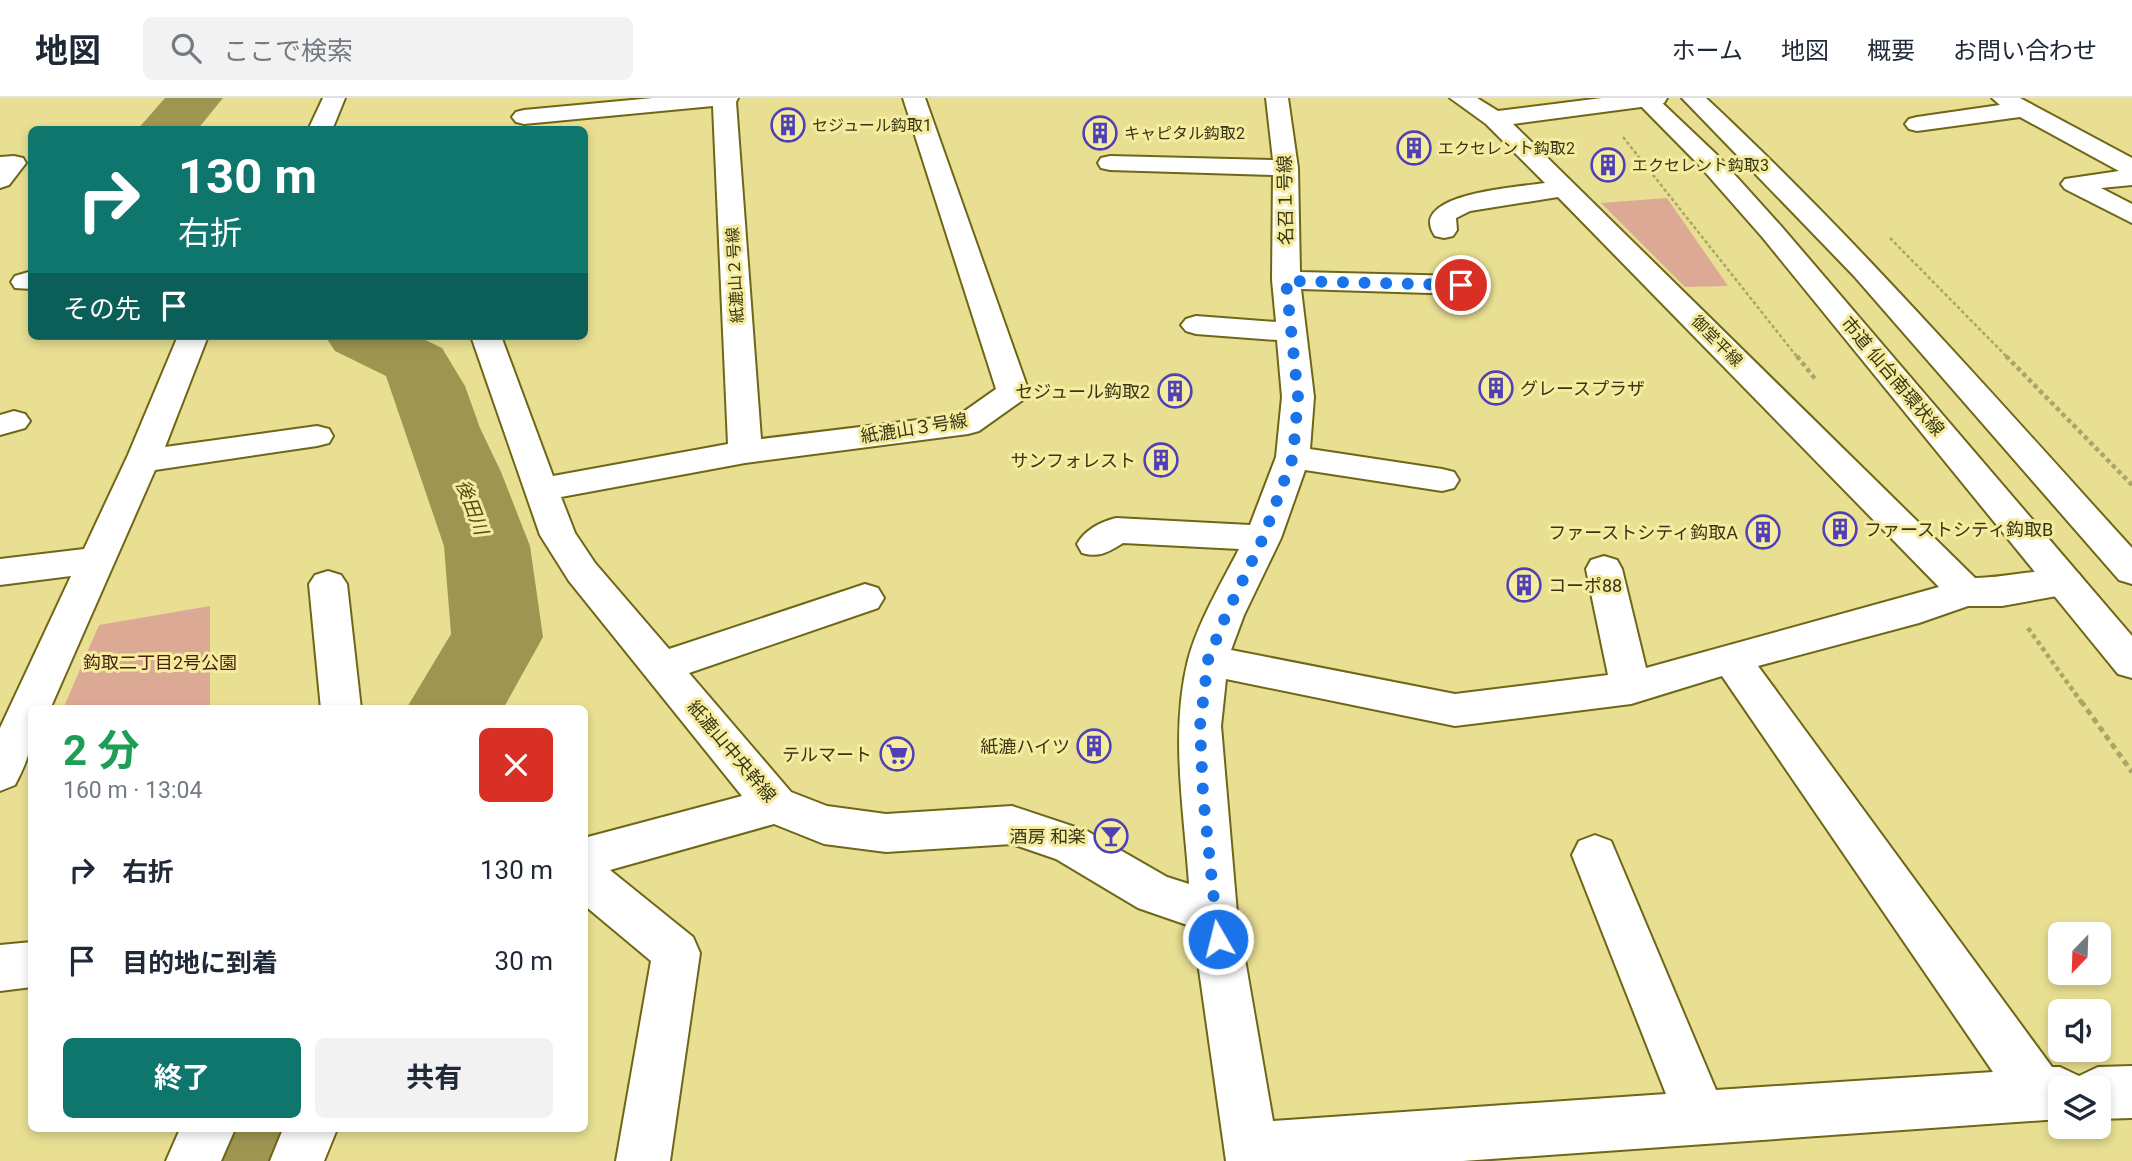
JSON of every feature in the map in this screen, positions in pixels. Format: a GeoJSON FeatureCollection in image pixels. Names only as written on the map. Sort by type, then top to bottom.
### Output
{"type":"FeatureCollection","features":[{"type":"Feature","properties":{"kind":"street"},"geometry":{"type":"LineString","coordinates":[[322,126],[334,98]]}},
{"type":"Feature","properties":{"kind":"street"},"geometry":{"type":"LineString","coordinates":[[525,115],[725,98]]}},
{"type":"Feature","properties":{"kind":"street","name":"紙漉山２号線"},"geometry":{"type":"LineString","coordinates":[[725,98],[745,452]]}},
{"type":"Feature","properties":{"kind":"street","name":"紙漉山３号線"},"geometry":{"type":"LineString","coordinates":[[542,489],[745,452],[968,424],[1013,392],[914,98]]}},
{"type":"Feature","properties":{"kind":"street","name":"名召１号線"},"geometry":{"type":"LineString","coordinates":[[1252,1155],[1214,913],[1200,726],[1208,660],[1263,538],[1293,457],[1298,397],[1286,281],[1286,168],[1277,98]]}},
{"type":"Feature","properties":{"kind":"street","name":"御堂平線"},"geometry":{"type":"LineString","coordinates":[[1461,98],[1494,119],[1565,188],[1966,592]]}},
{"type":"Feature","properties":{"kind":"street"},"geometry":{"type":"LineString","coordinates":[[1494,119],[1649,98]]}},
{"type":"Feature","properties":{"kind":"street","name":"市道 仙台南環状線"},"geometry":{"type":"LineString","coordinates":[[1649,98],[1772,232],[2132,663]]}},
{"type":"Feature","properties":{"kind":"street"},"geometry":{"type":"LineString","coordinates":[[1693,98],[1758,157],[1829,232],[2132,570]]}},
{"type":"Feature","properties":{"kind":"street"},"geometry":{"type":"LineString","coordinates":[[1917,124],[2014,104],[2132,167]]}},
{"type":"Feature","properties":{"kind":"street"},"geometry":{"type":"LineString","coordinates":[[0,163],[14,163],[0,180]]}},
{"type":"Feature","properties":{"kind":"street"},"geometry":{"type":"LineString","coordinates":[[1110,163],[1286,168]]}},
{"type":"Feature","properties":{"kind":"street"},"geometry":{"type":"LineString","coordinates":[[2132,177],[2074,184],[2132,215]]}},
{"type":"Feature","properties":{"kind":"street"},"geometry":{"type":"LineString","coordinates":[[1444,230],[1443,215],[1463,204],[1565,188]]}},
{"type":"Feature","properties":{"kind":"street"},"geometry":{"type":"LineString","coordinates":[[1286,281],[1461,285]]}},
{"type":"Feature","properties":{"kind":"street"},"geometry":{"type":"LineString","coordinates":[[1196,325],[1292,332]]}},
{"type":"Feature","properties":{"kind":"street"},"geometry":{"type":"LineString","coordinates":[[31,705],[143,461],[191,340]]}},
{"type":"Feature","properties":{"kind":"street","name":"紙漉山中央幹線"},"geometry":{"type":"LineString","coordinates":[[487,340],[558,534],[582,572],[776,805],[824,825],[886,833],[1012,825],[1071,845],[1154,892],[1214,913]]}},
{"type":"Feature","properties":{"kind":"street"},"geometry":{"type":"LineString","coordinates":[[143,461],[317,436]]}},
{"type":"Feature","properties":{"kind":"street"},"geometry":{"type":"LineString","coordinates":[[1293,457],[1442,480]]}},
{"type":"Feature","properties":{"kind":"street"},"geometry":{"type":"LineString","coordinates":[[1095,544],[1116,530],[1263,538]]}},
{"type":"Feature","properties":{"kind":"street"},"geometry":{"type":"LineString","coordinates":[[0,572],[96,560]]}},
{"type":"Feature","properties":{"kind":"street"},"geometry":{"type":"LineString","coordinates":[[1604,569],[1632,688]]}},
{"type":"Feature","properties":{"kind":"street"},"geometry":{"type":"LineString","coordinates":[[1208,660],[1455,710],[1632,688],[1731,658],[1919,609],[1966,592],[2003,592],[2066,583]]}},
{"type":"Feature","properties":{"kind":"street"},"geometry":{"type":"LineString","coordinates":[[328,584],[341,705]]}},
{"type":"Feature","properties":{"kind":"street"},"geometry":{"type":"LineString","coordinates":[[662,667],[865,598]]}},
{"type":"Feature","properties":{"kind":"street"},"geometry":{"type":"LineString","coordinates":[[1731,658],[2048,1090]]}},
{"type":"Feature","properties":{"kind":"street"},"geometry":{"type":"LineString","coordinates":[[0,773],[28,711]]}},
{"type":"Feature","properties":{"kind":"street"},"geometry":{"type":"LineString","coordinates":[[588,857],[776,805]]}},
{"type":"Feature","properties":{"kind":"street"},"geometry":{"type":"LineString","coordinates":[[1595,855],[1701,1116]]}},
{"type":"Feature","properties":{"kind":"street"},"geometry":{"type":"LineString","coordinates":[[588,880],[676,953],[643,1161]]}},
{"type":"Feature","properties":{"kind":"street"},"geometry":{"type":"LineString","coordinates":[[0,968],[28,964]]}},
{"type":"Feature","properties":{"kind":"street"},"geometry":{"type":"LineString","coordinates":[[2111,1093],[2132,1092]]}},
{"type":"Feature","properties":{"kind":"street"},"geometry":{"type":"LineString","coordinates":[[1252,1155],[1701,1116],[2048,1093]]}},
{"type":"Feature","properties":{"kind":"street"},"geometry":{"type":"LineString","coordinates":[[193,1161],[207,1132]]}},
{"type":"Feature","properties":{"kind":"street"},"geometry":{"type":"LineString","coordinates":[[297,1161],[309,1132]]}},
{"type":"Feature","properties":{"kind":"path"},"geometry":{"type":"LineString","coordinates":[[1887,236],[2132,485]]}},
{"type":"Feature","properties":{"kind":"green space"},"geometry":{"type":"Polygon","coordinates":[[[1667,198],[1728,286],[1685,287],[1601,203],[1667,198]]]}},
{"type":"Feature","properties":{"kind":"green space","name":"鈎取二丁目2号公園"},"geometry":{"type":"Polygon","coordinates":[[[210,606],[210,705],[65,705],[99,625],[210,606]]]}},
{"type":"Feature","properties":{"kind":"waterway","name":"後田川"},"geometry":{"type":"LineString","coordinates":[[169,126],[196,98]]}},
{"type":"Feature","properties":{"kind":"waterway","name":"後田川"},"geometry":{"type":"LineString","coordinates":[[368,340],[416,363],[428,386],[441,428],[461,472],[487,546],[497,637],[456,705]]}},
{"type":"Feature","properties":{"kind":"waterway","name":"後田川"},"geometry":{"type":"LineString","coordinates":[[237,1161],[251,1132]]}},
{"type":"Feature","properties":{"kind":"place","name":"セジュール鈎取1"},"geometry":{"type":"Point","coordinates":[788,125]}},
{"type":"Feature","properties":{"kind":"place","name":"キャピタル鈎取2"},"geometry":{"type":"Point","coordinates":[1100,133]}},
{"type":"Feature","properties":{"kind":"place","name":"エクセレント鈎取2"},"geometry":{"type":"Point","coordinates":[1414,148]}},
{"type":"Feature","properties":{"kind":"place","name":"エクセレント鈎取3"},"geometry":{"type":"Point","coordinates":[1608,165]}},
{"type":"Feature","properties":{"kind":"place","name":"グレースプラザ"},"geometry":{"type":"Point","coordinates":[1496,388]}},
{"type":"Feature","properties":{"kind":"place","name":"セジュール鈎取2"},"geometry":{"type":"Point","coordinates":[1175,391]}},
{"type":"Feature","properties":{"kind":"place","name":"サンフォレスト"},"geometry":{"type":"Point","coordinates":[1161,460]}},
{"type":"Feature","properties":{"kind":"place","name":"ファーストシティ鈎取B"},"geometry":{"type":"Point","coordinates":[1840,529]}},
{"type":"Feature","properties":{"kind":"place","name":"ファーストシティ鈎取A"},"geometry":{"type":"Point","coordinates":[1763,532]}},
{"type":"Feature","properties":{"kind":"place","name":"コーポ88"},"geometry":{"type":"Point","coordinates":[1524,585]}},
{"type":"Feature","properties":{"kind":"place","name":"紙漉ハイツ"},"geometry":{"type":"Point","coordinates":[1094,746]}},
{"type":"Feature","properties":{"kind":"place","name":"テルマート"},"geometry":{"type":"Point","coordinates":[897,754]}},
{"type":"Feature","properties":{"kind":"place","name":"酒房 和楽"},"geometry":{"type":"Point","coordinates":[1111,836]}},
{"type":"Feature","properties":{"kind":"route"},"geometry":{"type":"LineString","coordinates":[[1218,939],[1203,795],[1200,726],[1208,660],[1263,538],[1293,457],[1298,397],[1286,281],[1461,285]]}}]}
